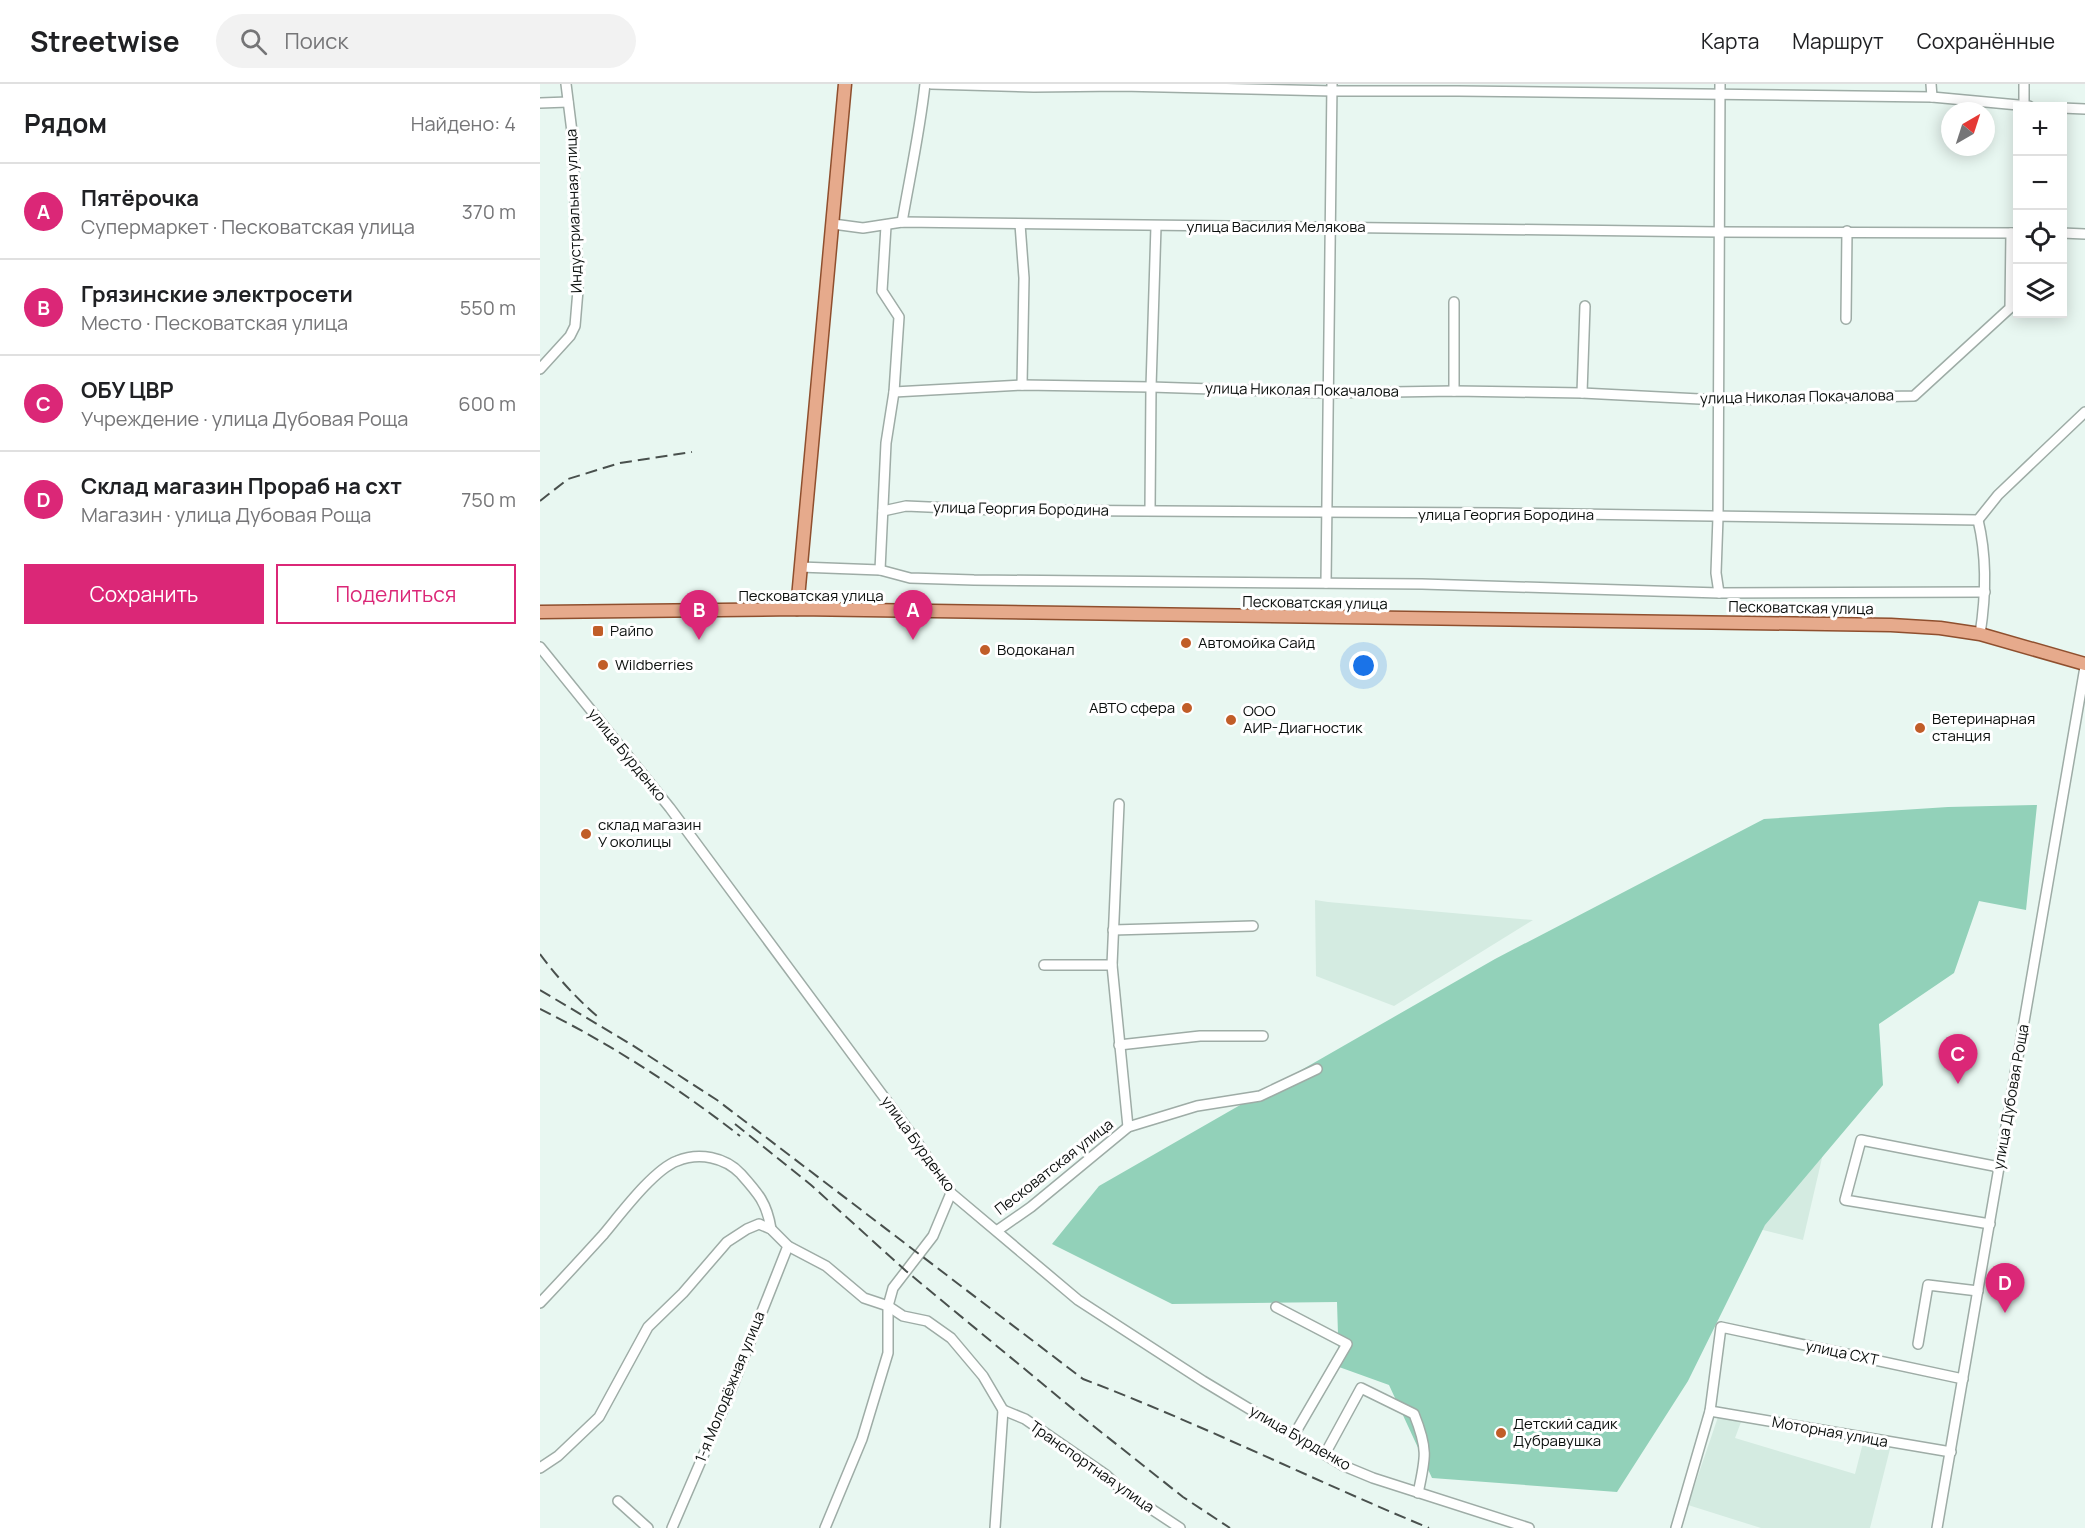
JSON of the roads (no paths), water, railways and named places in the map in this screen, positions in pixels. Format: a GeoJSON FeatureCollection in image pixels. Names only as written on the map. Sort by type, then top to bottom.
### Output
{"type":"FeatureCollection","features":[{"type":"Feature","properties":{"kind":"main road"},"geometry":{"type":"LineString","coordinates":[[797,609],[845,84]]}},
{"type":"Feature","properties":{"kind":"main road","name":"Песковатская улица"},"geometry":{"type":"LineString","coordinates":[[540,612],[797,609],[1891,625],[1940,628],[1980,634],[2085,665]]}},
{"type":"Feature","properties":{"kind":"street","name":"Индустриальная улица"},"geometry":{"type":"LineString","coordinates":[[540,369],[570,336],[575,326],[578,290],[573,140],[566,84]]}},
{"type":"Feature","properties":{"kind":"street"},"geometry":{"type":"LineString","coordinates":[[902,222],[911,165],[921,126],[925,84]]}},
{"type":"Feature","properties":{"kind":"street"},"geometry":{"type":"LineString","coordinates":[[931,84],[1587,88],[1719,95],[1932,97],[2013,105]]}},
{"type":"Feature","properties":{"kind":"street"},"geometry":{"type":"LineString","coordinates":[[1719,593],[1716,573],[1720,84]]}},
{"type":"Feature","properties":{"kind":"street"},"geometry":{"type":"LineString","coordinates":[[1808,84],[1808,95]]}},
{"type":"Feature","properties":{"kind":"street"},"geometry":{"type":"LineString","coordinates":[[1931,84],[1932,97]]}},
{"type":"Feature","properties":{"kind":"street"},"geometry":{"type":"LineString","coordinates":[[2024,84],[2024,102]]}},
{"type":"Feature","properties":{"kind":"street"},"geometry":{"type":"LineString","coordinates":[[1326,583],[1325,513],[1329,393],[1332,87]]}},
{"type":"Feature","properties":{"kind":"street"},"geometry":{"type":"LineString","coordinates":[[540,103],[568,102]]}},
{"type":"Feature","properties":{"kind":"street"},"geometry":{"type":"LineString","coordinates":[[2067,108],[2085,109]]}},
{"type":"Feature","properties":{"kind":"street","name":"улица Василия Мелякова"},"geometry":{"type":"LineString","coordinates":[[833,224],[863,228],[902,222],[1720,232],[2013,233]]}},
{"type":"Feature","properties":{"kind":"street"},"geometry":{"type":"LineString","coordinates":[[1020,224],[1024,278],[1022,385]]}},
{"type":"Feature","properties":{"kind":"street"},"geometry":{"type":"LineString","coordinates":[[880,570],[886,443],[894,392],[899,317],[882,291],[886,226]]}},
{"type":"Feature","properties":{"kind":"street"},"geometry":{"type":"LineString","coordinates":[[1150,510],[1156,226]]}},
{"type":"Feature","properties":{"kind":"street"},"geometry":{"type":"LineString","coordinates":[[1846,319],[1847,231]]}},
{"type":"Feature","properties":{"kind":"street"},"geometry":{"type":"LineString","coordinates":[[2067,233],[2085,234]]}},
{"type":"Feature","properties":{"kind":"street","name":"улица Николая Покачалова"},"geometry":{"type":"LineString","coordinates":[[894,392],[1022,385],[1329,393],[1454,391],[1582,393],[1719,400],[1914,396],[2010,308],[2013,252]]}},
{"type":"Feature","properties":{"kind":"street"},"geometry":{"type":"LineString","coordinates":[[1454,302],[1454,391]]}},
{"type":"Feature","properties":{"kind":"street"},"geometry":{"type":"LineString","coordinates":[[1582,393],[1585,306]]}},
{"type":"Feature","properties":{"kind":"street"},"geometry":{"type":"LineString","coordinates":[[1980,634],[1985,592],[1983,541],[1978,520],[1998,495],[2085,412]]}},
{"type":"Feature","properties":{"kind":"street","name":"улица Георгия Бородина"},"geometry":{"type":"LineString","coordinates":[[883,511],[906,506],[995,510],[1978,520]]}},
{"type":"Feature","properties":{"kind":"street"},"geometry":{"type":"LineString","coordinates":[[800,567],[880,570],[910,578],[974,580],[1326,583],[1719,593],[1985,592]]}},
{"type":"Feature","properties":{"kind":"street","name":"улица Бурденко"},"geometry":{"type":"LineString","coordinates":[[540,647],[670,808],[922,1148],[951,1192],[1078,1300],[1203,1381],[1344,1466],[1373,1479],[1529,1528]]}},
{"type":"Feature","properties":{"kind":"street","name":"улица Дубовая Роща"},"geometry":{"type":"LineString","coordinates":[[1937,1528],[2085,665]]}},
{"type":"Feature","properties":{"kind":"street","name":"Песковатская улица"},"geometry":{"type":"LineString","coordinates":[[1119,804],[1112,965],[1128,1127]]}},
{"type":"Feature","properties":{"kind":"street"},"geometry":{"type":"LineString","coordinates":[[1113,930],[1253,926]]}},
{"type":"Feature","properties":{"kind":"street"},"geometry":{"type":"LineString","coordinates":[[1044,965],[1112,965]]}},
{"type":"Feature","properties":{"kind":"street"},"geometry":{"type":"LineString","coordinates":[[1119,1045],[1200,1036],[1263,1036]]}},
{"type":"Feature","properties":{"kind":"street","name":"Песковатская улица"},"geometry":{"type":"LineString","coordinates":[[998,1230],[1031,1207],[1128,1127],[1197,1106],[1260,1096],[1317,1069]]}},
{"type":"Feature","properties":{"kind":"street"},"geometry":{"type":"LineString","coordinates":[[1990,1224],[1845,1200],[1861,1140],[1999,1167]]}},
{"type":"Feature","properties":{"kind":"street"},"geometry":{"type":"LineString","coordinates":[[540,1303],[657,1174],[677,1161],[700,1157],[719,1158],[736,1169],[768,1208],[771,1229]]}},
{"type":"Feature","properties":{"kind":"street"},"geometry":{"type":"LineString","coordinates":[[825,1528],[862,1439],[888,1353],[888,1306],[893,1288],[933,1236],[951,1192]]}},
{"type":"Feature","properties":{"kind":"street"},"geometry":{"type":"LineString","coordinates":[[540,1468],[558,1456],[598,1417],[648,1327],[684,1293],[728,1242],[747,1228],[759,1224],[771,1229],[788,1246],[826,1266],[864,1298],[888,1306],[903,1316],[927,1321],[951,1338],[983,1376],[1003,1410],[995,1528]]}},
{"type":"Feature","properties":{"kind":"street","name":"1-я Молодёжная улица"},"geometry":{"type":"LineString","coordinates":[[672,1528],[725,1405],[788,1246]]}},
{"type":"Feature","properties":{"kind":"street"},"geometry":{"type":"LineString","coordinates":[[1918,1344],[1928,1285],[1978,1291]]}},
{"type":"Feature","properties":{"kind":"street"},"geometry":{"type":"LineString","coordinates":[[1276,1307],[1347,1344],[1294,1435]]}},
{"type":"Feature","properties":{"kind":"street","name":"улица СХТ"},"geometry":{"type":"LineString","coordinates":[[1710,1411],[1721,1327],[1963,1379]]}},
{"type":"Feature","properties":{"kind":"street"},"geometry":{"type":"LineString","coordinates":[[1325,1454],[1361,1388],[1414,1414],[1424,1439],[1424,1462],[1418,1493]]}},
{"type":"Feature","properties":{"kind":"street","name":"Транспортная улица"},"geometry":{"type":"LineString","coordinates":[[1003,1410],[1024,1419],[1106,1474],[1121,1489],[1178,1527]]}},
{"type":"Feature","properties":{"kind":"street"},"geometry":{"type":"LineString","coordinates":[[1676,1528],[1710,1411]]}},
{"type":"Feature","properties":{"kind":"street","name":"Моторная улица"},"geometry":{"type":"LineString","coordinates":[[1710,1411],[1950,1452]]}},
{"type":"Feature","properties":{"kind":"street"},"geometry":{"type":"LineString","coordinates":[[618,1501],[648,1528]]}},
{"type":"Feature","properties":{"kind":"railway"},"geometry":{"type":"LineString","coordinates":[[540,501],[568,479],[620,463],[692,452]]}},
{"type":"Feature","properties":{"kind":"railway"},"geometry":{"type":"LineString","coordinates":[[540,954],[581,1002],[597,1016]]}},
{"type":"Feature","properties":{"kind":"railway"},"geometry":{"type":"LineString","coordinates":[[540,990],[632,1045],[717,1100],[1083,1379],[1429,1528]]}},
{"type":"Feature","properties":{"kind":"railway"},"geometry":{"type":"LineString","coordinates":[[540,1009],[643,1067],[740,1136]]}},
{"type":"Feature","properties":{"kind":"railway"},"geometry":{"type":"LineString","coordinates":[[735,1124],[811,1185],[906,1271],[1096,1428],[1183,1497],[1230,1528]]}},
{"type":"Feature","properties":{"kind":"place","name":"Райпо"},"geometry":{"type":"Point","coordinates":[598,631]}},
{"type":"Feature","properties":{"kind":"place","name":"Грязинские электросети"},"geometry":{"type":"Point","coordinates":[699,640]}},
{"type":"Feature","properties":{"kind":"place","name":"Пятёрочка"},"geometry":{"type":"Point","coordinates":[913,640]}},
{"type":"Feature","properties":{"kind":"place","name":"Автомойка Сайд"},"geometry":{"type":"Point","coordinates":[1186,643]}},
{"type":"Feature","properties":{"kind":"place","name":"Водоканал"},"geometry":{"type":"Point","coordinates":[985,650]}},
{"type":"Feature","properties":{"kind":"place","name":"Wildberries"},"geometry":{"type":"Point","coordinates":[603,665]}},
{"type":"Feature","properties":{"kind":"place","name":"АВТО сфера"},"geometry":{"type":"Point","coordinates":[1187,708]}},
{"type":"Feature","properties":{"kind":"place","name":"ООО АИР-Диагностик"},"geometry":{"type":"Point","coordinates":[1231,720]}},
{"type":"Feature","properties":{"kind":"place","name":"Ветеринарная станция"},"geometry":{"type":"Point","coordinates":[1920,728]}},
{"type":"Feature","properties":{"kind":"place","name":"склад магазин У околицы"},"geometry":{"type":"Point","coordinates":[586,834]}},
{"type":"Feature","properties":{"kind":"place","name":"ОБУ ЦВР"},"geometry":{"type":"Point","coordinates":[1958,1084]}},
{"type":"Feature","properties":{"kind":"place","name":"Склад магазин Прораб на схт"},"geometry":{"type":"Point","coordinates":[2005,1313]}},
{"type":"Feature","properties":{"kind":"place","name":"Детский садик Дубравушка"},"geometry":{"type":"Point","coordinates":[1501,1433]}}]}
